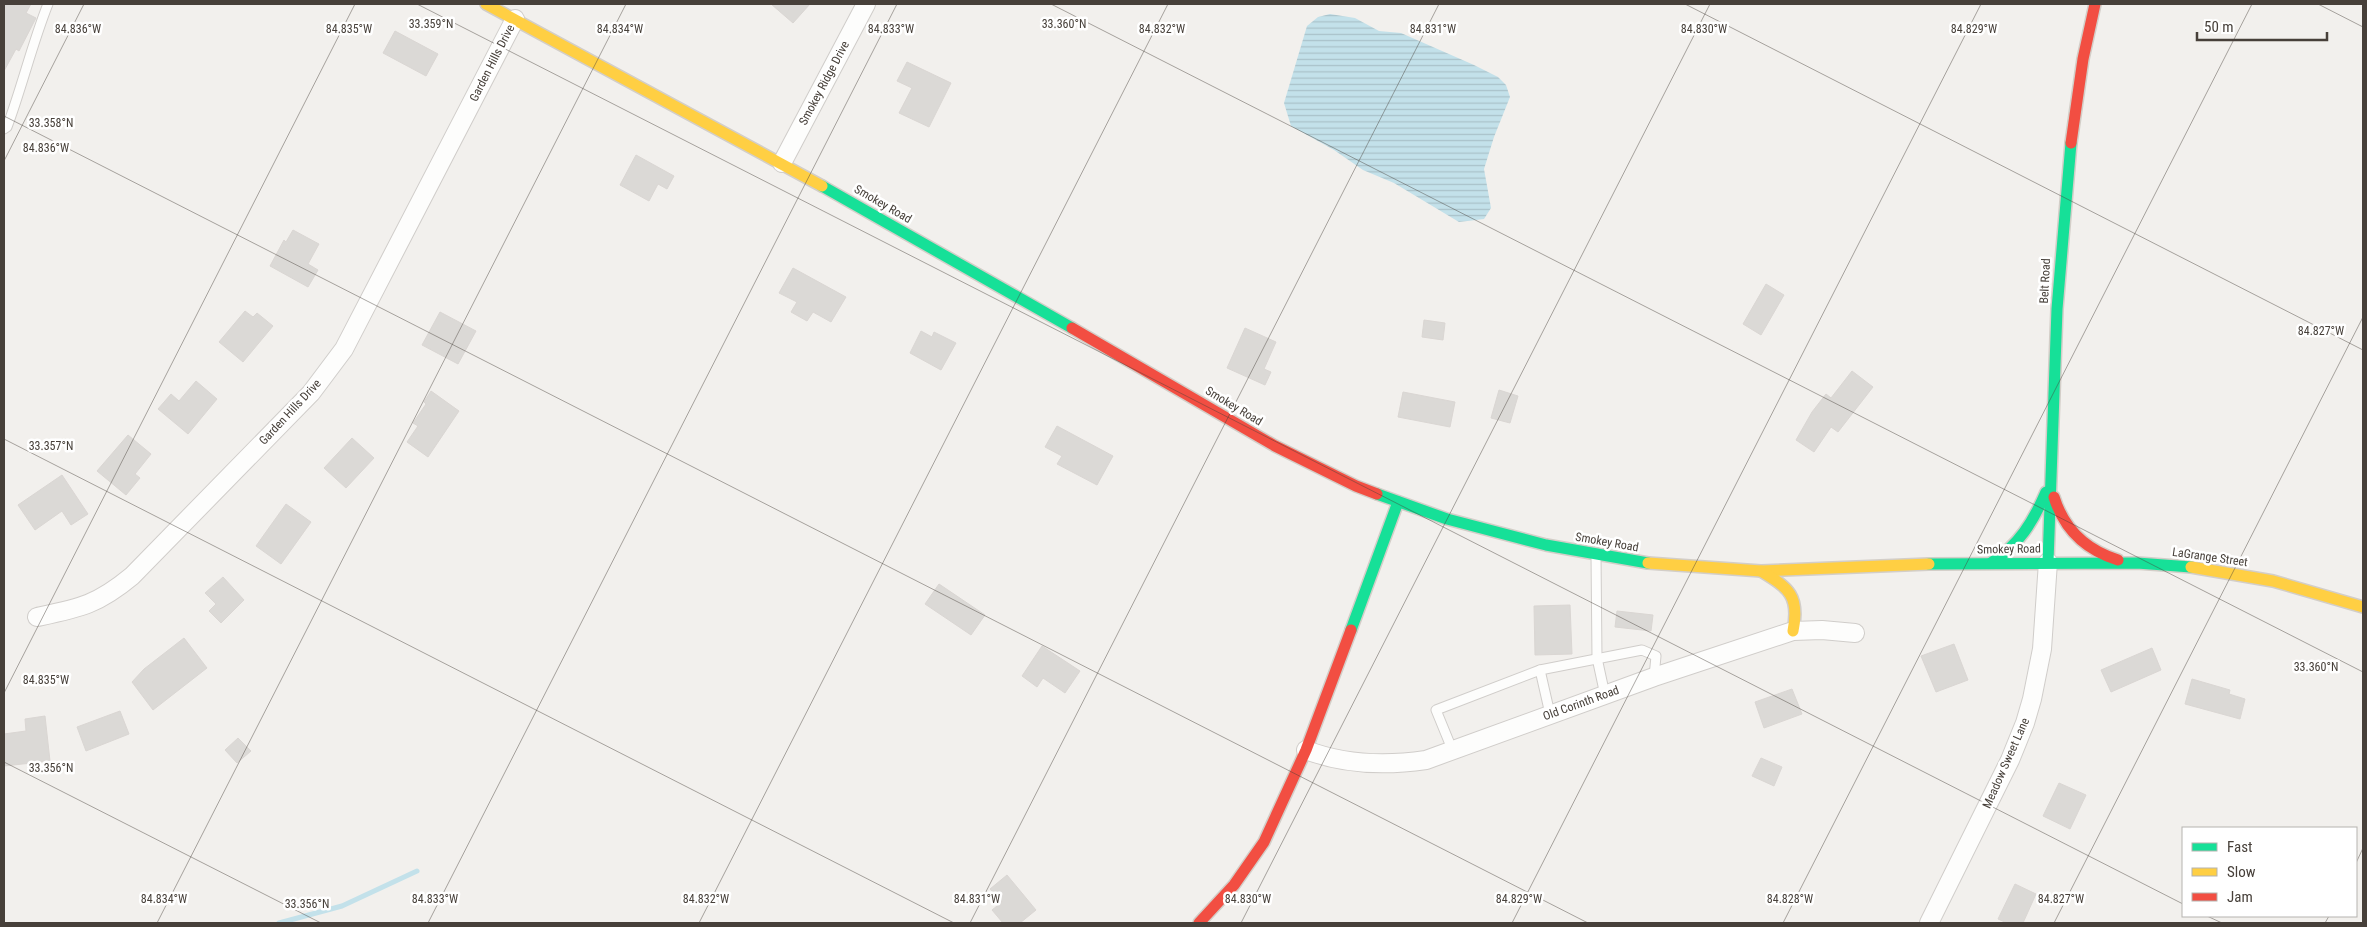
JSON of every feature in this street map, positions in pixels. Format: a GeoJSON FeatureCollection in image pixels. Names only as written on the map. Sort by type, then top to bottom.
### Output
{"type":"FeatureCollection","features":[{"type":"Feature","properties":{"kind":"street","name":"Smokey Road"},"geometry":{"type":"LineString","coordinates":[[486,4],[782,163],[1275,446],[1340,478],[1398,502],[1496,534],[1650,563],[1761,571],[2048,562]]}},
{"type":"Feature","properties":{"kind":"street","name":"Smokey Ridge Drive"},"geometry":{"type":"LineString","coordinates":[[782,163],[866,4]]}},
{"type":"Feature","properties":{"kind":"street","name":"Belt Road"},"geometry":{"type":"LineString","coordinates":[[2048,562],[2052,402],[2067,176],[2083,50],[2095,4]]}},
{"type":"Feature","properties":{"kind":"street","name":"Garden Hills Drive"},"geometry":{"type":"LineString","coordinates":[[37,617],[77,609],[106,597],[132,576],[311,393],[344,349],[515,19]]}},
{"type":"Feature","properties":{"kind":"street"},"geometry":{"type":"LineString","coordinates":[[1991,563],[2006,554],[2025,535],[2051,481]]}},
{"type":"Feature","properties":{"kind":"street"},"geometry":{"type":"LineString","coordinates":[[2051,481],[2058,514],[2070,531],[2106,557],[2130,563]]}},
{"type":"Feature","properties":{"kind":"street"},"geometry":{"type":"LineString","coordinates":[[1199,923],[1234,885],[1264,842],[1306,750],[1398,502]]}},
{"type":"Feature","properties":{"kind":"street","name":"LaGrange Street"},"geometry":{"type":"LineString","coordinates":[[2048,562],[2130,563],[2230,572],[2273,581],[2363,607]]}},
{"type":"Feature","properties":{"kind":"street","name":"Meadow Sweet Lane"},"geometry":{"type":"LineString","coordinates":[[1929,923],[2010,760],[2025,723],[2032,699],[2042,648],[2048,562]]}},
{"type":"Feature","properties":{"kind":"street"},"geometry":{"type":"LineString","coordinates":[[1761,571],[1786,586],[1795,600],[1798,614],[1793,631]]}},
{"type":"Feature","properties":{"kind":"street","name":"Old Corinth Road"},"geometry":{"type":"LineString","coordinates":[[1306,750],[1325,757],[1353,763],[1398,764],[1426,760],[1654,677],[1793,631],[1822,630],[1855,633]]}},
{"type":"Feature","properties":{"kind":"lane"},"geometry":{"type":"LineString","coordinates":[[4,129],[7,127],[18,99],[32,44],[48,4]]}},
{"type":"Feature","properties":{"kind":"lane"},"geometry":{"type":"LineString","coordinates":[[1596,554],[1597,658],[1605,695]]}},
{"type":"Feature","properties":{"kind":"lane"},"geometry":{"type":"LineString","coordinates":[[1452,749],[1436,710],[1540,670],[1642,650],[1656,656],[1654,677]]}},
{"type":"Feature","properties":{"kind":"lane"},"geometry":{"type":"LineString","coordinates":[[1540,670],[1550,714]]}},
{"type":"Feature","properties":{"kind":"water"},"geometry":{"type":"Polygon","coordinates":[[[1330,14],[1355,18],[1379,31],[1401,33],[1474,65],[1498,77],[1506,85],[1510,97],[1484,169],[1491,208],[1484,219],[1459,222],[1394,183],[1363,170],[1334,150],[1291,126],[1284,103],[1307,26],[1318,17],[1330,14]]]}},
{"type":"Feature","properties":{"kind":"building"},"geometry":{"type":"Polygon","coordinates":[[[4,4],[31,4],[26,13],[36,18],[19,51],[16,49],[4,71],[4,4]]]}},
{"type":"Feature","properties":{"kind":"building"},"geometry":{"type":"Polygon","coordinates":[[[771,4],[810,4],[793,23],[771,4]]]}},
{"type":"Feature","properties":{"kind":"building"},"geometry":{"type":"Polygon","coordinates":[[[395,31],[438,54],[426,76],[383,53],[395,31]]]}},
{"type":"Feature","properties":{"kind":"building"},"geometry":{"type":"Polygon","coordinates":[[[907,62],[951,83],[929,127],[899,113],[912,88],[897,81],[907,62]]]}},
{"type":"Feature","properties":{"kind":"building"},"geometry":{"type":"Polygon","coordinates":[[[636,155],[674,176],[667,189],[658,184],[649,201],[620,185],[636,155]]]}},
{"type":"Feature","properties":{"kind":"building"},"geometry":{"type":"Polygon","coordinates":[[[293,230],[319,244],[308,264],[318,270],[308,287],[270,266],[284,240],[286,242],[293,230]]]}},
{"type":"Feature","properties":{"kind":"building"},"geometry":{"type":"Polygon","coordinates":[[[793,268],[846,297],[831,322],[813,312],[807,321],[791,312],[797,302],[779,293],[793,268]]]}},
{"type":"Feature","properties":{"kind":"building"},"geometry":{"type":"Polygon","coordinates":[[[1766,284],[1784,295],[1761,335],[1743,324],[1766,284]]]}},
{"type":"Feature","properties":{"kind":"building"},"geometry":{"type":"Polygon","coordinates":[[[245,311],[253,317],[257,313],[273,326],[243,362],[219,342],[245,311]]]}},
{"type":"Feature","properties":{"kind":"building"},"geometry":{"type":"Polygon","coordinates":[[[440,312],[476,331],[458,364],[422,345],[440,312]]]}},
{"type":"Feature","properties":{"kind":"building"},"geometry":{"type":"Polygon","coordinates":[[[1424,320],[1445,323],[1443,340],[1422,337],[1424,320]]]}},
{"type":"Feature","properties":{"kind":"building"},"geometry":{"type":"Polygon","coordinates":[[[1245,328],[1276,342],[1264,369],[1271,372],[1265,385],[1227,368],[1245,328]]]}},
{"type":"Feature","properties":{"kind":"building"},"geometry":{"type":"Polygon","coordinates":[[[921,331],[932,337],[934,332],[956,343],[941,370],[910,353],[921,331]]]}},
{"type":"Feature","properties":{"kind":"building"},"geometry":{"type":"Polygon","coordinates":[[[1852,371],[1873,387],[1838,432],[1831,427],[1814,452],[1796,440],[1812,412],[1826,394],[1831,398],[1852,371]]]}},
{"type":"Feature","properties":{"kind":"building"},"geometry":{"type":"Polygon","coordinates":[[[196,381],[217,399],[188,434],[158,409],[171,394],[179,401],[196,381]]]}},
{"type":"Feature","properties":{"kind":"building"},"geometry":{"type":"Polygon","coordinates":[[[1499,390],[1518,396],[1510,423],[1491,418],[1499,390]]]}},
{"type":"Feature","properties":{"kind":"building"},"geometry":{"type":"Polygon","coordinates":[[[431,391],[459,411],[428,457],[407,442],[418,426],[413,423],[426,404],[424,402],[431,391]]]}},
{"type":"Feature","properties":{"kind":"building"},"geometry":{"type":"Polygon","coordinates":[[[1403,392],[1455,402],[1450,427],[1398,417],[1403,392]]]}},
{"type":"Feature","properties":{"kind":"building"},"geometry":{"type":"Polygon","coordinates":[[[1057,426],[1113,456],[1097,485],[1057,464],[1062,456],[1045,447],[1057,426]]]}},
{"type":"Feature","properties":{"kind":"building"},"geometry":{"type":"Polygon","coordinates":[[[128,435],[151,454],[135,474],[140,478],[126,495],[97,471],[128,435]]]}},
{"type":"Feature","properties":{"kind":"building"},"geometry":{"type":"Polygon","coordinates":[[[352,438],[374,458],[346,488],[324,468],[352,438]]]}},
{"type":"Feature","properties":{"kind":"building"},"geometry":{"type":"Polygon","coordinates":[[[62,475],[88,514],[71,525],[62,511],[35,530],[18,505],[62,475]]]}},
{"type":"Feature","properties":{"kind":"building"},"geometry":{"type":"Polygon","coordinates":[[[286,504],[311,522],[281,564],[256,546],[286,504]]]}},
{"type":"Feature","properties":{"kind":"building"},"geometry":{"type":"Polygon","coordinates":[[[223,577],[244,600],[221,623],[209,611],[216,604],[205,593],[223,577]]]}},
{"type":"Feature","properties":{"kind":"building"},"geometry":{"type":"Polygon","coordinates":[[[939,584],[985,615],[971,635],[925,604],[939,584]]]}},
{"type":"Feature","properties":{"kind":"building"},"geometry":{"type":"Polygon","coordinates":[[[1570,605],[1572,654],[1535,655],[1534,606],[1570,605]]]}},
{"type":"Feature","properties":{"kind":"building"},"geometry":{"type":"Polygon","coordinates":[[[1617,611],[1653,615],[1651,631],[1615,627],[1617,611]]]}},
{"type":"Feature","properties":{"kind":"building"},"geometry":{"type":"Polygon","coordinates":[[[184,638],[207,668],[153,710],[132,682],[144,669],[184,638]]]}},
{"type":"Feature","properties":{"kind":"building"},"geometry":{"type":"Polygon","coordinates":[[[1954,644],[1968,680],[1936,692],[1921,656],[1954,644]]]}},
{"type":"Feature","properties":{"kind":"building"},"geometry":{"type":"Polygon","coordinates":[[[1042,646],[1080,671],[1065,693],[1043,678],[1037,687],[1022,676],[1042,646]]]}},
{"type":"Feature","properties":{"kind":"building"},"geometry":{"type":"Polygon","coordinates":[[[2152,648],[2161,670],[2111,692],[2101,670],[2152,648]]]}},
{"type":"Feature","properties":{"kind":"building"},"geometry":{"type":"Polygon","coordinates":[[[2192,679],[2230,690],[2229,694],[2245,699],[2240,719],[2185,704],[2192,679]]]}},
{"type":"Feature","properties":{"kind":"building"},"geometry":{"type":"Polygon","coordinates":[[[1792,689],[1802,714],[1764,728],[1755,702],[1792,689]]]}},
{"type":"Feature","properties":{"kind":"building"},"geometry":{"type":"Polygon","coordinates":[[[120,711],[129,734],[86,751],[77,727],[120,711]]]}},
{"type":"Feature","properties":{"kind":"building"},"geometry":{"type":"Polygon","coordinates":[[[45,716],[50,761],[4,766],[4,734],[26,731],[25,719],[45,716]]]}},
{"type":"Feature","properties":{"kind":"building"},"geometry":{"type":"Polygon","coordinates":[[[238,738],[251,751],[237,763],[225,750],[238,738]]]}},
{"type":"Feature","properties":{"kind":"building"},"geometry":{"type":"Polygon","coordinates":[[[1761,758],[1782,767],[1774,786],[1752,776],[1761,758]]]}},
{"type":"Feature","properties":{"kind":"building"},"geometry":{"type":"Polygon","coordinates":[[[2059,783],[2086,795],[2070,829],[2043,816],[2059,783]]]}},
{"type":"Feature","properties":{"kind":"building"},"geometry":{"type":"Polygon","coordinates":[[[1007,875],[1036,910],[1020,923],[1003,923],[992,910],[1002,902],[990,889],[1007,875]]]}},
{"type":"Feature","properties":{"kind":"building"},"geometry":{"type":"Polygon","coordinates":[[[2015,884],[2036,894],[2023,923],[2007,923],[1998,919],[2015,884]]]}},
{"type":"Feature","properties":{"kind":"waterway"},"geometry":{"type":"LineString","coordinates":[[279,923],[342,906],[417,871]]}},
{"type":"Feature","properties":{"kind":"traffic: fast"},"geometry":{"type":"LineString","coordinates":[[2048,562],[2057,309],[2071,143]]}},
{"type":"Feature","properties":{"kind":"traffic: fast"},"geometry":{"type":"LineString","coordinates":[[822,186],[1072,328]]}},
{"type":"Feature","properties":{"kind":"traffic: fast"},"geometry":{"type":"LineString","coordinates":[[1991,563],[2010,549],[2024,532],[2046,492]]}},
{"type":"Feature","properties":{"kind":"traffic: fast"},"geometry":{"type":"LineString","coordinates":[[1377,494],[1447,519],[1546,545],[1648,563]]}},
{"type":"Feature","properties":{"kind":"traffic: fast"},"geometry":{"type":"LineString","coordinates":[[1351,630],[1398,502]]}},
{"type":"Feature","properties":{"kind":"traffic: fast"},"geometry":{"type":"LineString","coordinates":[[1929,564],[2137,563],[2191,567]]}},
{"type":"Feature","properties":{"kind":"traffic: slow"},"geometry":{"type":"LineString","coordinates":[[486,4],[822,186]]}},
{"type":"Feature","properties":{"kind":"traffic: slow"},"geometry":{"type":"LineString","coordinates":[[1648,563],[1761,571],[1929,564]]}},
{"type":"Feature","properties":{"kind":"traffic: slow"},"geometry":{"type":"LineString","coordinates":[[2191,567],[2273,581],[2363,607]]}},
{"type":"Feature","properties":{"kind":"traffic: slow"},"geometry":{"type":"LineString","coordinates":[[1761,571],[1779,583],[1790,594],[1795,609],[1793,631]]}},
{"type":"Feature","properties":{"kind":"traffic: jam"},"geometry":{"type":"LineString","coordinates":[[2071,143],[2083,59],[2095,4]]}},
{"type":"Feature","properties":{"kind":"traffic: jam"},"geometry":{"type":"LineString","coordinates":[[1072,328],[1275,446],[1356,486],[1377,494]]}},
{"type":"Feature","properties":{"kind":"traffic: jam"},"geometry":{"type":"LineString","coordinates":[[2054,497],[2064,519],[2078,537],[2106,556],[2118,560]]}},
{"type":"Feature","properties":{"kind":"traffic: jam"},"geometry":{"type":"LineString","coordinates":[[1199,923],[1234,885],[1264,842],[1306,750],[1351,630]]}}]}
